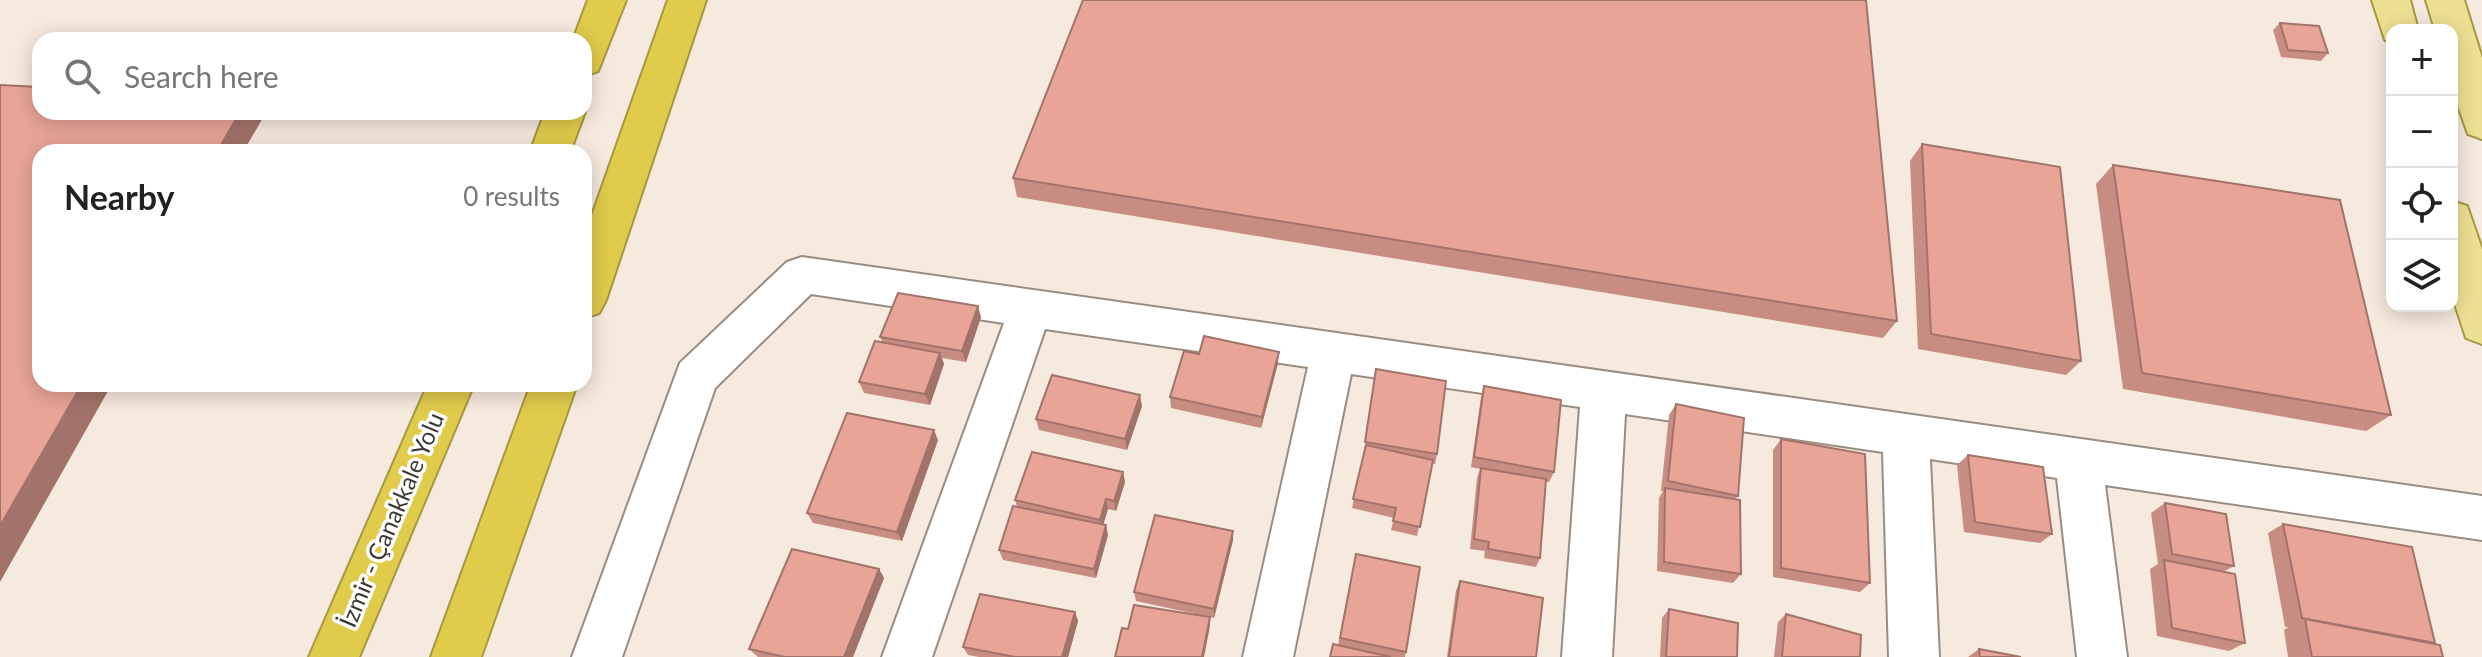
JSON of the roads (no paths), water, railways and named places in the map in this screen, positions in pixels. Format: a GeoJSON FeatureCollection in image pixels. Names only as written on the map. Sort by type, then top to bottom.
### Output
{"type":"FeatureCollection","features":[{"type":"Feature","properties":{"kind":"highway"},"geometry":{"type":"LineString","coordinates":[[592,40],[607,0]]}},
{"type":"Feature","properties":{"kind":"highway"},"geometry":{"type":"LineString","coordinates":[[592,277],[687,0]]}},
{"type":"Feature","properties":{"kind":"highway"},"geometry":{"type":"LineString","coordinates":[[553,144],[562,120]]}},
{"type":"Feature","properties":{"kind":"highway","name":"İzmir - Çanakkale Yolu"},"geometry":{"type":"LineString","coordinates":[[334,657],[448,392]]}},
{"type":"Feature","properties":{"kind":"highway"},"geometry":{"type":"LineString","coordinates":[[456,657],[551,392]]}},
{"type":"Feature","properties":{"kind":"main road"},"geometry":{"type":"LineString","coordinates":[[2391,0],[2397,24]]}},
{"type":"Feature","properties":{"kind":"main road"},"geometry":{"type":"LineString","coordinates":[[2445,0],[2482,123]]}},
{"type":"Feature","properties":{"kind":"main road"},"geometry":{"type":"LineString","coordinates":[[2458,239],[2482,325]]}},
{"type":"Feature","properties":{"kind":"street"},"geometry":{"type":"LineString","coordinates":[[597,657],[696,377],[802,275],[2482,518]]}},
{"type":"Feature","properties":{"kind":"street"},"geometry":{"type":"LineString","coordinates":[[907,657],[1031,307]]}},
{"type":"Feature","properties":{"kind":"street"},"geometry":{"type":"LineString","coordinates":[[1268,657],[1334,350]]}},
{"type":"Feature","properties":{"kind":"street"},"geometry":{"type":"LineString","coordinates":[[1587,657],[1604,390]]}},
{"type":"Feature","properties":{"kind":"street"},"geometry":{"type":"LineString","coordinates":[[1906,435],[1914,657]]}},
{"type":"Feature","properties":{"kind":"street"},"geometry":{"type":"LineString","coordinates":[[2079,462],[2102,657]]}}]}
